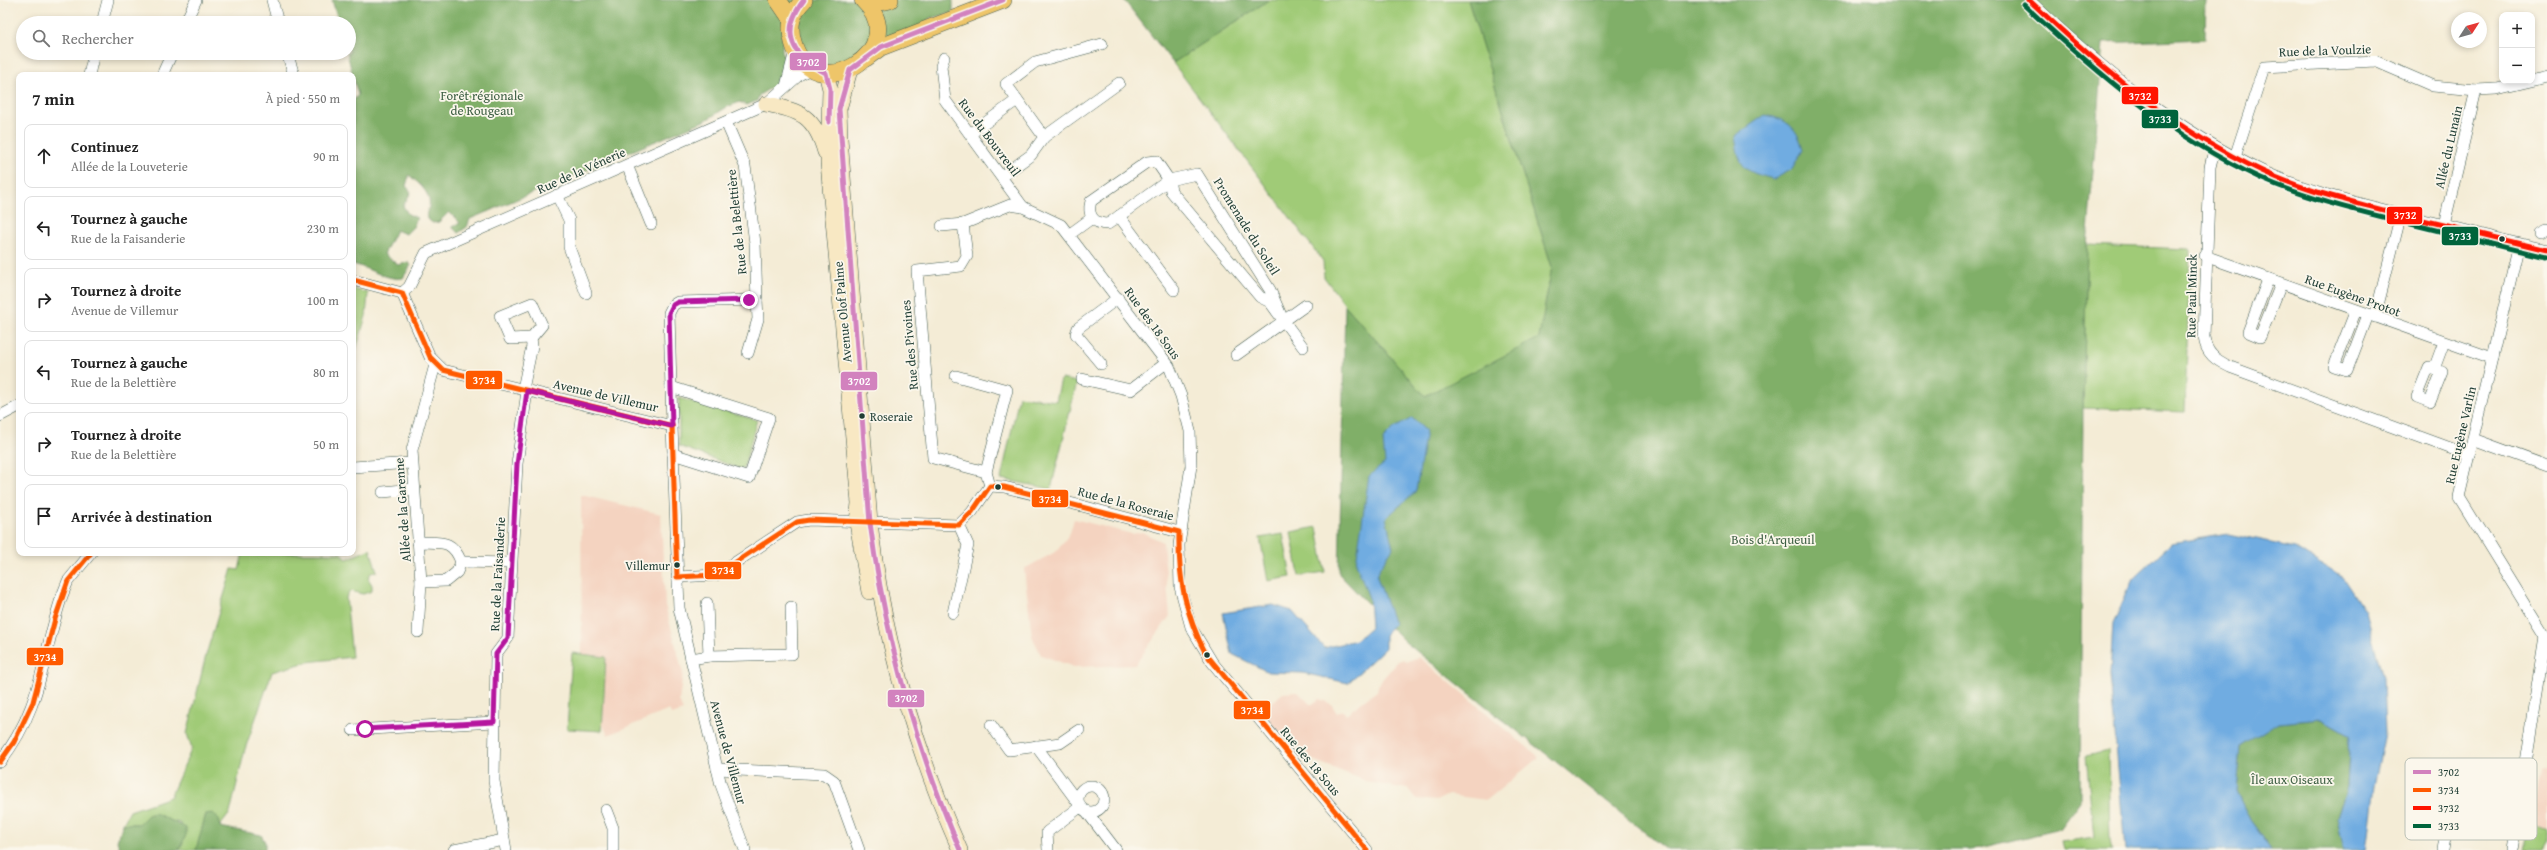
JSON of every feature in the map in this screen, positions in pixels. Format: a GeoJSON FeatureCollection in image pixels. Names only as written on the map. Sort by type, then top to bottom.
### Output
{"type":"FeatureCollection","features":[{"type":"Feature","properties":{"kind":"main road"},"geometry":{"type":"LineString","coordinates":[[778,0],[791,19]]}},
{"type":"Feature","properties":{"kind":"main road"},"geometry":{"type":"LineString","coordinates":[[804,0],[796,8],[791,19],[790,31],[795,51],[819,70],[850,70],[881,47],[1003,0]]}},
{"type":"Feature","properties":{"kind":"main road"},"geometry":{"type":"LineString","coordinates":[[866,58],[874,45],[876,32],[874,17],[866,2],[890,0]]}},
{"type":"Feature","properties":{"kind":"main road","name":"Avenue Olof Palme"},"geometry":{"type":"LineString","coordinates":[[819,70],[830,89],[828,162],[859,503],[896,665],[927,765],[960,850]]}},
{"type":"Feature","properties":{"kind":"main road","name":"Avenue Olof Palme"},"geometry":{"type":"LineString","coordinates":[[850,70],[839,109],[840,138],[863,523],[873,612],[901,716],[919,770],[950,850]]}},
{"type":"Feature","properties":{"kind":"main road"},"geometry":{"type":"LineString","coordinates":[[766,104],[797,111],[814,124],[820,135],[828,162]]}},
{"type":"Feature","properties":{"kind":"street"},"geometry":{"type":"LineString","coordinates":[[104,16],[108,0]]}},
{"type":"Feature","properties":{"kind":"street"},"geometry":{"type":"LineString","coordinates":[[188,16],[196,0]]}},
{"type":"Feature","properties":{"kind":"street"},"geometry":{"type":"LineString","coordinates":[[272,0],[276,16]]}},
{"type":"Feature","properties":{"kind":"street"},"geometry":{"type":"LineString","coordinates":[[2029,0],[2132,90],[2176,122],[2215,146],[2263,171],[2337,198],[2444,226],[2547,250]]}},
{"type":"Feature","properties":{"kind":"street"},"geometry":{"type":"LineString","coordinates":[[1044,137],[1006,84],[1035,62],[1102,44]]}},
{"type":"Feature","properties":{"kind":"street"},"geometry":{"type":"LineString","coordinates":[[786,86],[795,51]]}},
{"type":"Feature","properties":{"kind":"street","name":"Rue du Bouvreuil"},"geometry":{"type":"LineString","coordinates":[[944,58],[941,66],[945,100],[1002,176],[1023,207]]}},
{"type":"Feature","properties":{"kind":"street"},"geometry":{"type":"LineString","coordinates":[[90,72],[92,60]]}},
{"type":"Feature","properties":{"kind":"street"},"geometry":{"type":"LineString","coordinates":[[163,72],[169,60]]}},
{"type":"Feature","properties":{"kind":"street"},"geometry":{"type":"LineString","coordinates":[[289,60],[293,72]]}},
{"type":"Feature","properties":{"kind":"street","name":"Rue de la Voulzie"},"geometry":{"type":"LineString","coordinates":[[2235,157],[2264,67],[2375,61],[2434,86],[2476,90],[2497,89],[2547,77]]}},
{"type":"Feature","properties":{"kind":"street","name":"Rue de la Vénerie"},"geometry":{"type":"LineString","coordinates":[[402,293],[409,287],[426,253],[766,104],[786,86],[819,70]]}},
{"type":"Feature","properties":{"kind":"street"},"geometry":{"type":"LineString","coordinates":[[1002,176],[1031,155],[1044,137],[1119,83]]}},
{"type":"Feature","properties":{"kind":"street","name":"Allée du Lunain"},"geometry":{"type":"LineString","coordinates":[[2444,226],[2476,90]]}},
{"type":"Feature","properties":{"kind":"street"},"geometry":{"type":"LineString","coordinates":[[970,134],[1017,100]]}},
{"type":"Feature","properties":{"kind":"street","name":"Rue de la Belettière"},"geometry":{"type":"LineString","coordinates":[[726,122],[745,166],[755,243],[758,319],[748,353]]}},
{"type":"Feature","properties":{"kind":"street","name":"Rue Paul Minck"},"geometry":{"type":"LineString","coordinates":[[2215,146],[2210,167],[2204,337],[2205,345],[2210,355],[2230,367],[2469,455]]}},
{"type":"Feature","properties":{"kind":"street","name":"Promenade du Soleil"},"geometry":{"type":"LineString","coordinates":[[1283,320],[1270,290],[1197,174],[1169,180],[1108,224],[1101,224],[1092,218],[1088,209],[1091,201],[1147,162],[1156,161],[1169,180],[1171,190],[1260,297],[1270,302],[1283,320],[1303,347]]}},
{"type":"Feature","properties":{"kind":"street"},"geometry":{"type":"LineString","coordinates":[[627,164],[651,224]]}},
{"type":"Feature","properties":{"kind":"street"},"geometry":{"type":"LineString","coordinates":[[557,195],[569,220],[569,247],[586,293]]}},
{"type":"Feature","properties":{"kind":"street","name":"Rue des 18 Sous"},"geometry":{"type":"LineString","coordinates":[[942,226],[963,224],[1010,205],[1023,207],[1062,224],[1166,363],[1181,396],[1190,431],[1191,466],[1179,532],[1180,587],[1192,628],[1206,654],[1367,850]]}},
{"type":"Feature","properties":{"kind":"street"},"geometry":{"type":"LineString","coordinates":[[1119,216],[1174,290]]}},
{"type":"Feature","properties":{"kind":"street"},"geometry":{"type":"LineString","coordinates":[[1070,234],[1092,218]]}},
{"type":"Feature","properties":{"kind":"street","name":"Rue des Pivoines"},"geometry":{"type":"LineString","coordinates":[[963,224],[967,256],[961,266],[917,271],[932,458],[986,472]]}},
{"type":"Feature","properties":{"kind":"street"},"geometry":{"type":"LineString","coordinates":[[2356,310],[2334,366],[2347,370],[2371,316],[2398,226]]}},
{"type":"Feature","properties":{"kind":"street","name":"Rue Eugène Varlin"},"geometry":{"type":"LineString","coordinates":[[2519,244],[2459,497],[2546,635]]}},
{"type":"Feature","properties":{"kind":"street","name":"Rue Eugène Protot"},"geometry":{"type":"LineString","coordinates":[[2206,256],[2268,280],[2492,358]]}},
{"type":"Feature","properties":{"kind":"street"},"geometry":{"type":"LineString","coordinates":[[2268,280],[2248,332],[2260,337],[2281,284]]}},
{"type":"Feature","properties":{"kind":"street"},"geometry":{"type":"LineString","coordinates":[[356,281],[402,293],[435,365]]}},
{"type":"Feature","properties":{"kind":"street"},"geometry":{"type":"LineString","coordinates":[[1101,364],[1076,334],[1078,328],[1118,298]]}},
{"type":"Feature","properties":{"kind":"street"},"geometry":{"type":"LineString","coordinates":[[672,426],[669,313],[673,305],[678,302],[757,300]]}},
{"type":"Feature","properties":{"kind":"street"},"geometry":{"type":"LineString","coordinates":[[1236,354],[1306,305]]}},
{"type":"Feature","properties":{"kind":"street","name":"Rue de la Faisanderie"},"geometry":{"type":"LineString","coordinates":[[505,845],[494,781],[496,654],[508,638],[510,563],[517,464],[525,390],[532,346],[531,338]]}},
{"type":"Feature","properties":{"kind":"street"},"geometry":{"type":"LineString","coordinates":[[2434,369],[2444,342]]}},
{"type":"Feature","properties":{"kind":"street"},"geometry":{"type":"LineString","coordinates":[[1082,379],[1131,390],[1166,363]]}},
{"type":"Feature","properties":{"kind":"street","name":"Avenue de Villemur"},"geometry":{"type":"LineString","coordinates":[[435,365],[443,370],[672,426],[679,608],[717,769],[727,805],[745,850]]}},
{"type":"Feature","properties":{"kind":"street","name":"Allée de la Garenne"},"geometry":{"type":"LineString","coordinates":[[418,632],[421,582],[413,489],[412,450],[435,365]]}},
{"type":"Feature","properties":{"kind":"street"},"geometry":{"type":"LineString","coordinates":[[677,577],[716,575],[797,522],[809,520],[959,525],[972,512],[990,486],[986,472],[1007,390],[956,376]]}},
{"type":"Feature","properties":{"kind":"street"},"geometry":{"type":"LineString","coordinates":[[671,387],[769,418],[749,478],[673,454]]}},
{"type":"Feature","properties":{"kind":"street"},"geometry":{"type":"LineString","coordinates":[[0,416],[16,408]]}},
{"type":"Feature","properties":{"kind":"street"},"geometry":{"type":"LineString","coordinates":[[2473,439],[2547,466]]}},
{"type":"Feature","properties":{"kind":"street"},"geometry":{"type":"LineString","coordinates":[[356,467],[412,462]]}},
{"type":"Feature","properties":{"kind":"street","name":"Rue de la Roseraie"},"geometry":{"type":"LineString","coordinates":[[990,486],[1004,487],[1179,532]]}},
{"type":"Feature","properties":{"kind":"street"},"geometry":{"type":"LineString","coordinates":[[383,492],[413,489]]}},
{"type":"Feature","properties":{"kind":"street"},"geometry":{"type":"LineString","coordinates":[[953,613],[968,545],[959,525]]}},
{"type":"Feature","properties":{"kind":"street"},"geometry":{"type":"LineString","coordinates":[[418,542],[447,543],[457,550],[461,562],[457,572],[446,581],[421,582]]}},
{"type":"Feature","properties":{"kind":"street"},"geometry":{"type":"LineString","coordinates":[[0,762],[24,728],[34,702],[62,596],[68,581],[89,556]]}},
{"type":"Feature","properties":{"kind":"street"},"geometry":{"type":"LineString","coordinates":[[461,562],[510,563]]}},
{"type":"Feature","properties":{"kind":"street"},"geometry":{"type":"LineString","coordinates":[[707,603],[709,656]]}},
{"type":"Feature","properties":{"kind":"street"},"geometry":{"type":"LineString","coordinates":[[691,659],[709,656],[792,654],[791,607]]}},
{"type":"Feature","properties":{"kind":"street"},"geometry":{"type":"LineString","coordinates":[[2526,758],[2546,635]]}},
{"type":"Feature","properties":{"kind":"street"},"geometry":{"type":"LineString","coordinates":[[353,730],[494,722]]}},
{"type":"Feature","properties":{"kind":"street"},"geometry":{"type":"LineString","coordinates":[[991,725],[1009,750],[1060,743],[1079,730]]}},
{"type":"Feature","properties":{"kind":"street"},"geometry":{"type":"LineString","coordinates":[[1036,746],[1116,850]]}},
{"type":"Feature","properties":{"kind":"street"},"geometry":{"type":"LineString","coordinates":[[717,769],[824,774],[834,781],[859,850]]}},
{"type":"Feature","properties":{"kind":"street"},"geometry":{"type":"LineString","coordinates":[[1048,850],[1047,832],[1082,807]]}},
{"type":"Feature","properties":{"kind":"street"},"geometry":{"type":"LineString","coordinates":[[606,810],[613,828],[613,850]]}},
{"type":"Feature","properties":{"kind":"street"},"geometry":{"type":"LineString","coordinates":[[2443,850],[2445,840]]}},
{"type":"Feature","properties":{"kind":"street"},"geometry":{"type":"LineString","coordinates":[[2511,850],[2513,840]]}},
{"type":"Feature","properties":{"kind":"street"},"geometry":{"type":"LineString","coordinates":[[454,850],[505,845]]}},
{"type":"Feature","properties":{"kind":"shaded area"},"geometry":{"type":"Polygon","coordinates":[[[581,495],[661,514],[665,605],[683,673],[679,701],[683,711],[672,715],[669,710],[608,735],[603,725],[606,657],[582,655],[581,495]]]}},
{"type":"Feature","properties":{"kind":"shaded area"},"geometry":{"type":"Polygon","coordinates":[[[1074,519],[1132,534],[1142,532],[1163,542],[1170,616],[1135,665],[1074,667],[1041,655],[1032,636],[1024,569],[1057,551],[1070,533],[1074,519]]]}},
{"type":"Feature","properties":{"kind":"shaded area"},"geometry":{"type":"Polygon","coordinates":[[[1419,657],[1539,757],[1487,800],[1448,795],[1436,801],[1416,799],[1408,789],[1371,783],[1313,760],[1301,747],[1295,750],[1261,712],[1283,693],[1298,692],[1311,705],[1319,699],[1331,704],[1337,713],[1342,710],[1346,714],[1377,691],[1379,683],[1399,660],[1402,659],[1408,661],[1419,657]]]}},
{"type":"Feature","properties":{"kind":"shaded area"},"geometry":{"type":"Polygon","coordinates":[[[2547,769],[2547,832],[2537,827],[2537,782],[2539,772],[2547,769]]]}},
{"type":"Feature","properties":{"kind":"green space","name":"Forêt régionale de Rougeau"},"geometry":{"type":"Polygon","coordinates":[[[332,0],[953,0],[953,13],[930,18],[922,28],[848,66],[813,64],[784,22],[782,50],[787,71],[784,80],[759,95],[757,101],[746,105],[740,102],[727,107],[706,120],[470,219],[467,227],[458,233],[452,227],[460,223],[449,212],[439,222],[433,223],[427,219],[429,207],[428,197],[424,189],[409,175],[406,186],[411,192],[403,206],[408,214],[417,218],[413,227],[406,234],[396,230],[384,254],[398,265],[408,262],[411,265],[403,278],[391,278],[356,265],[356,97],[358,95],[356,87],[356,72],[352,72],[349,60],[356,60],[356,16],[337,16],[332,0]]]}},
{"type":"Feature","properties":{"kind":"green space"},"geometry":{"type":"Polygon","coordinates":[[[1124,0],[1269,0],[1173,63],[1124,0]]]}},
{"type":"Feature","properties":{"kind":"green space"},"geometry":{"type":"Polygon","coordinates":[[[1269,0],[1468,0],[1552,267],[1539,339],[1425,396],[1345,305],[1324,277],[1323,261],[1173,63],[1269,0]]]}},
{"type":"Feature","properties":{"kind":"green space","name":"Bois d'Arqueuil"},"geometry":{"type":"Polygon","coordinates":[[[1468,0],[2206,0],[2205,39],[2103,43],[2087,246],[2083,408],[2080,802],[2060,829],[1971,850],[1667,850],[1404,641],[1339,574],[1345,305],[1425,396],[1539,338],[1552,267],[1468,0]]]}},
{"type":"Feature","properties":{"kind":"green space"},"geometry":{"type":"Polygon","coordinates":[[[2087,245],[2190,249],[2185,412],[2083,408],[2087,245]]]}},
{"type":"Feature","properties":{"kind":"green space"},"geometry":{"type":"Polygon","coordinates":[[[356,290],[368,293],[366,316],[356,350],[356,290]]]}},
{"type":"Feature","properties":{"kind":"green space"},"geometry":{"type":"Polygon","coordinates":[[[1061,379],[1077,382],[1051,489],[1001,479],[1019,396],[1056,401],[1061,379]]]}},
{"type":"Feature","properties":{"kind":"green space"},"geometry":{"type":"Polygon","coordinates":[[[679,398],[757,420],[743,470],[679,446],[679,398]]]}},
{"type":"Feature","properties":{"kind":"green space"},"geometry":{"type":"Polygon","coordinates":[[[1317,527],[1325,572],[1299,576],[1291,532],[1317,527]]]}},
{"type":"Feature","properties":{"kind":"green space"},"geometry":{"type":"Polygon","coordinates":[[[1283,534],[1291,577],[1268,581],[1260,538],[1283,534]]]}},
{"type":"Feature","properties":{"kind":"green space"},"geometry":{"type":"Polygon","coordinates":[[[370,549],[377,571],[371,573],[368,578],[372,585],[372,591],[363,594],[350,591],[346,597],[352,657],[307,662],[272,672],[245,749],[230,813],[220,826],[219,819],[206,814],[196,850],[179,850],[183,844],[180,823],[148,815],[139,824],[123,824],[130,811],[170,797],[192,748],[187,734],[206,655],[232,569],[239,570],[242,556],[344,556],[347,559],[370,549]]]}},
{"type":"Feature","properties":{"kind":"green space"},"geometry":{"type":"Polygon","coordinates":[[[572,653],[606,657],[602,731],[567,729],[572,653]]]}},
{"type":"Feature","properties":{"kind":"green space","name":"Île aux Oiseaux"},"geometry":{"type":"Polygon","coordinates":[[[2322,719],[2350,735],[2347,787],[2337,818],[2344,850],[2272,850],[2250,820],[2236,791],[2240,747],[2277,723],[2322,719]]]}},
{"type":"Feature","properties":{"kind":"green space"},"geometry":{"type":"Polygon","coordinates":[[[2108,751],[2110,841],[2112,850],[2063,850],[2061,842],[2094,837],[2086,756],[2108,751]]]}},
{"type":"Feature","properties":{"kind":"green space"},"geometry":{"type":"Polygon","coordinates":[[[155,813],[186,828],[186,835],[179,850],[120,850],[117,841],[123,824],[139,824],[148,815],[155,813]]]}},
{"type":"Feature","properties":{"kind":"green space"},"geometry":{"type":"Polygon","coordinates":[[[213,813],[219,819],[220,827],[261,835],[265,842],[265,850],[196,850],[206,814],[213,813]]]}},
{"type":"Feature","properties":{"kind":"green space"},"geometry":{"type":"Polygon","coordinates":[[[2537,828],[2547,833],[2547,843],[2543,850],[2524,850],[2525,840],[2537,840],[2537,828]]]}},
{"type":"Feature","properties":{"kind":"water"},"geometry":{"type":"Polygon","coordinates":[[[1765,115],[1780,119],[1795,130],[1803,150],[1791,170],[1774,179],[1755,173],[1744,166],[1741,162],[1735,136],[1765,115]]]}},
{"type":"Feature","properties":{"kind":"water"},"geometry":{"type":"Polygon","coordinates":[[[1412,418],[1426,431],[1416,491],[1386,518],[1393,548],[1380,567],[1377,577],[1394,624],[1385,635],[1385,648],[1348,683],[1303,673],[1268,672],[1232,654],[1223,613],[1273,605],[1292,611],[1324,648],[1356,640],[1371,627],[1369,598],[1356,563],[1369,476],[1385,463],[1383,439],[1393,429],[1412,418]]]}},
{"type":"Feature","properties":{"kind":"water"},"geometry":{"type":"Polygon","coordinates":[[[2228,534],[2295,548],[2343,578],[2365,612],[2383,678],[2385,733],[2374,786],[2366,850],[2344,850],[2337,818],[2347,787],[2350,735],[2322,719],[2278,723],[2240,747],[2236,791],[2250,820],[2272,850],[2125,850],[2110,675],[2113,623],[2133,579],[2171,543],[2228,534]]]}},
{"type":"Feature","properties":{"kind":"transit line","name":"3702"},"geometry":{"type":"LineString","coordinates":[[804,0],[796,12],[792,23],[791,33],[793,42],[798,51],[814,67],[826,73],[830,89],[829,122]]}},
{"type":"Feature","properties":{"kind":"transit line","name":"3702"},"geometry":{"type":"LineString","coordinates":[[960,850],[929,770],[904,690],[893,649],[876,565],[870,523],[839,109],[850,70],[881,47],[1003,0]]}},
{"type":"Feature","properties":{"kind":"transit line","name":"3732"},"geometry":{"type":"LineString","coordinates":[[2029,0],[2083,49],[2139,95],[2198,136],[2230,155],[2262,171],[2294,184],[2344,200],[2547,250]]}},
{"type":"Feature","properties":{"kind":"transit line","name":"3733"},"geometry":{"type":"LineString","coordinates":[[2024,5],[2106,78],[2165,123],[2227,162],[2260,178],[2333,204],[2545,257]]}},
{"type":"Feature","properties":{"kind":"transit line","name":"3734"},"geometry":{"type":"LineString","coordinates":[[356,281],[402,293],[430,357],[443,370],[672,426],[677,577],[716,575],[797,522],[809,520],[959,525],[972,512],[990,486],[1004,487],[1179,532],[1180,564],[1184,595],[1193,625],[1206,654],[1367,850]]}},
{"type":"Feature","properties":{"kind":"transit line","name":"3734"},"geometry":{"type":"LineString","coordinates":[[0,762],[14,742],[33,702],[55,619],[68,581],[89,556]]}},
{"type":"Feature","properties":{"kind":"place","name":"Roseraie"},"geometry":{"type":"Point","coordinates":[862,416]}},
{"type":"Feature","properties":{"kind":"place","name":"Villemur"},"geometry":{"type":"Point","coordinates":[677,565]}},
{"type":"Feature","properties":{"kind":"route"},"geometry":{"type":"LineString","coordinates":[[365,729],[494,722],[496,654],[508,638],[510,563],[517,464],[527,391],[672,426],[669,313],[673,305],[678,302],[749,300]]}}]}
